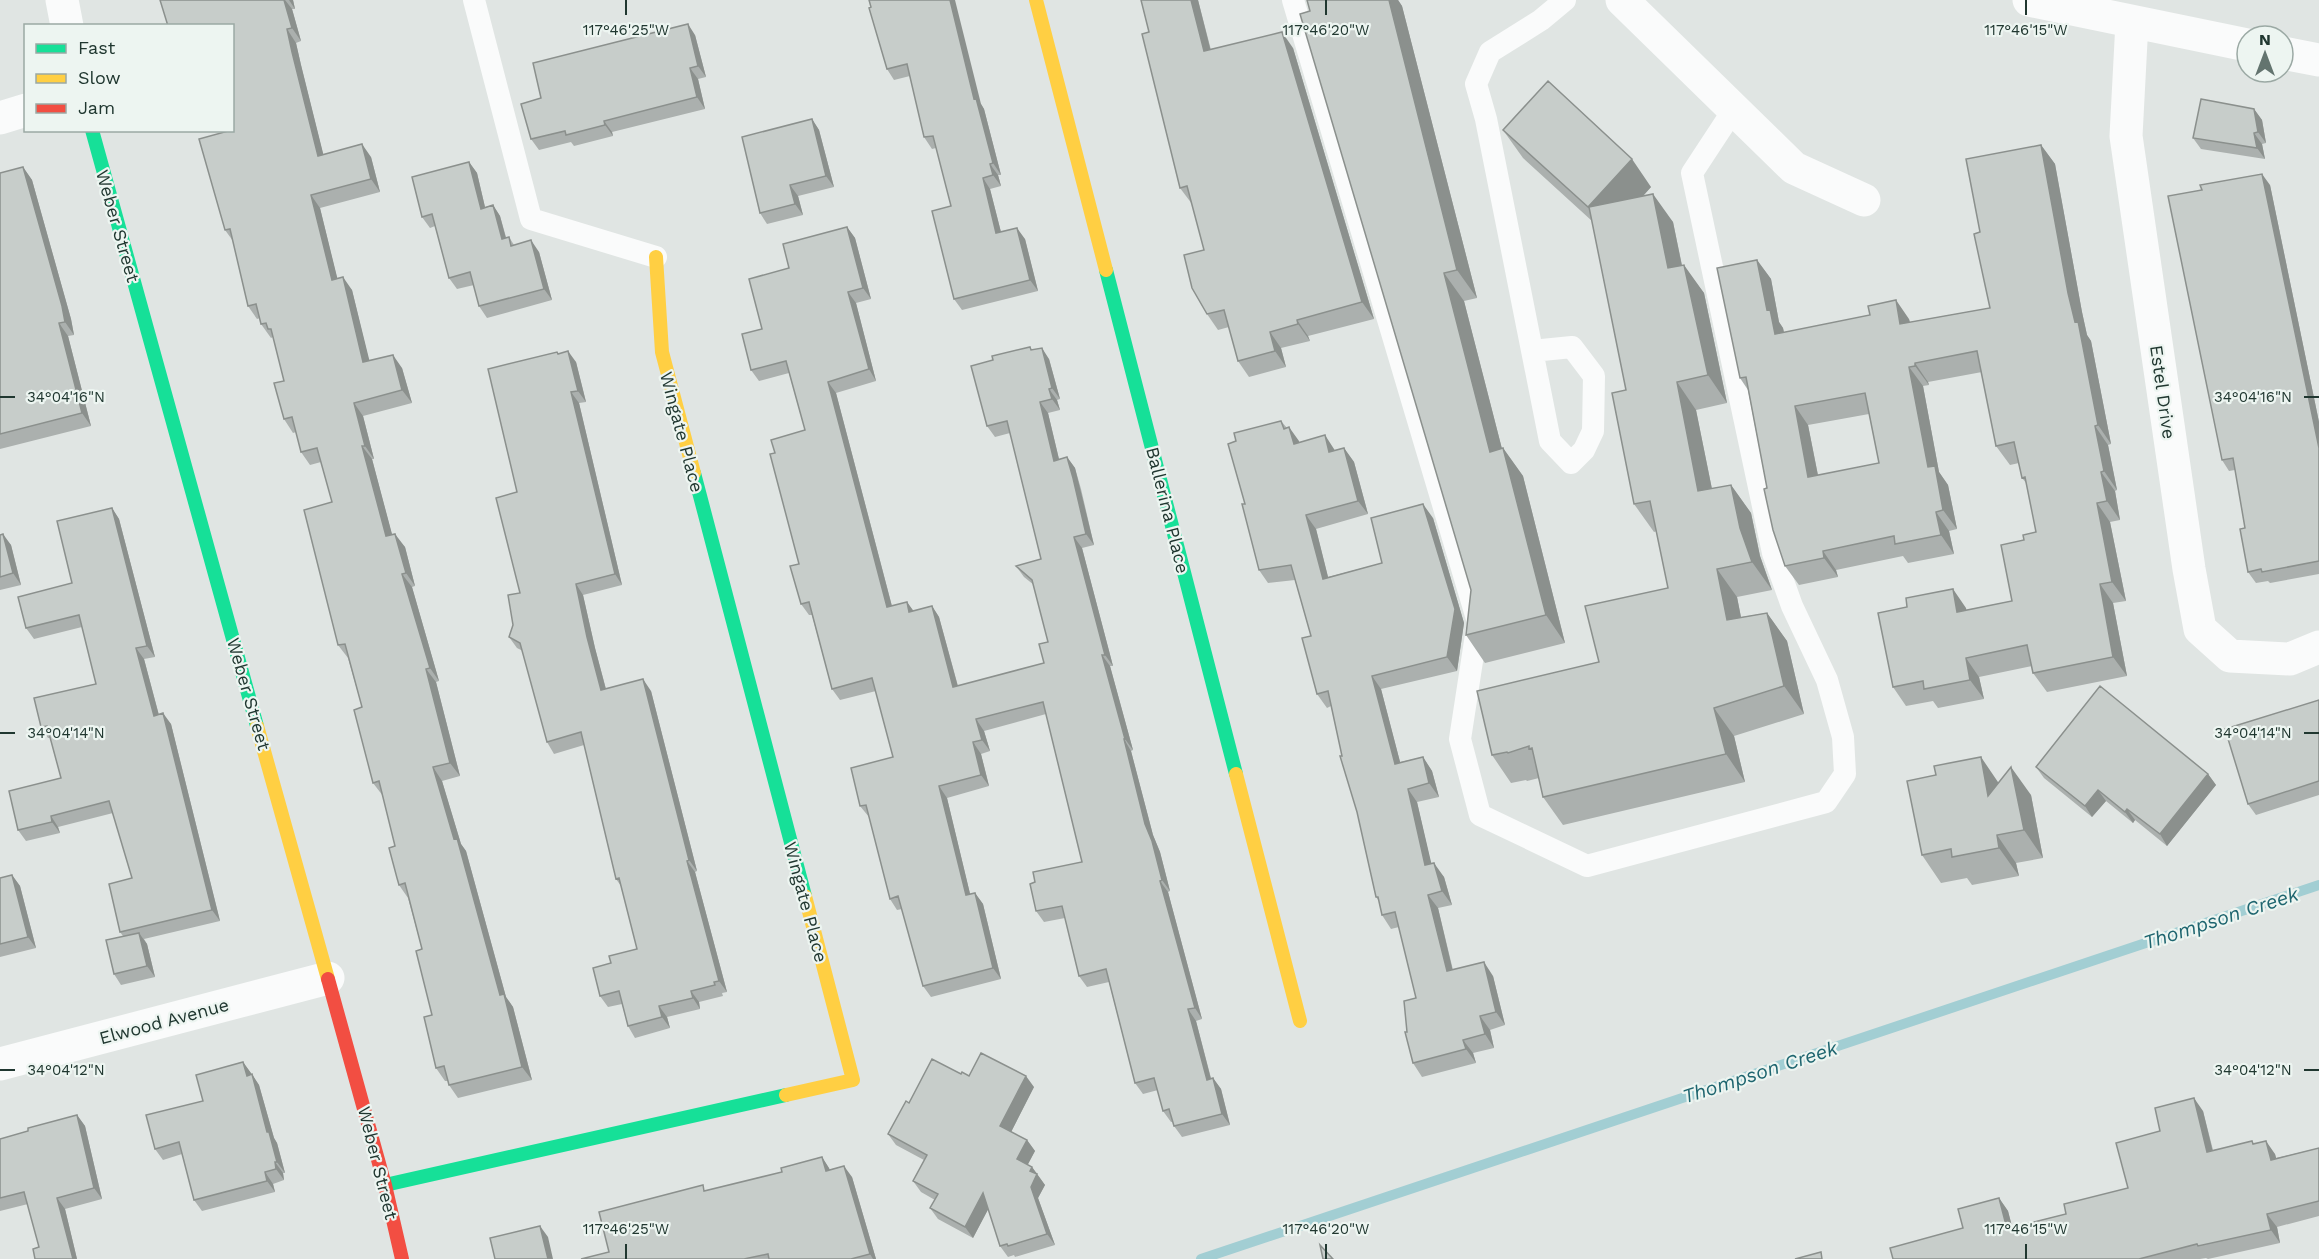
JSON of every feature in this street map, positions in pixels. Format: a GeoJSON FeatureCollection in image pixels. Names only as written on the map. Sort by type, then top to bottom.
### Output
{"type":"FeatureCollection","features":[{"type":"Feature","properties":{"kind":"street"},"geometry":{"type":"LineString","coordinates":[[62,0],[67,24]]}},
{"type":"Feature","properties":{"kind":"street","name":"Ballerina Place"},"geometry":{"type":"LineString","coordinates":[[1036,0],[1300,1021]]}},
{"type":"Feature","properties":{"kind":"street"},"geometry":{"type":"LineString","coordinates":[[1622,0],[1794,168],[1864,200]]}},
{"type":"Feature","properties":{"kind":"street"},"geometry":{"type":"LineString","coordinates":[[2029,0],[2235,43]]}},
{"type":"Feature","properties":{"kind":"street","name":"Estel Drive"},"geometry":{"type":"LineString","coordinates":[[2132,22],[2126,136],[2189,569],[2200,629],[2230,656],[2290,659],[2319,647]]}},
{"type":"Feature","properties":{"kind":"street"},"geometry":{"type":"LineString","coordinates":[[2295,55],[2319,60]]}},
{"type":"Feature","properties":{"kind":"street"},"geometry":{"type":"LineString","coordinates":[[0,118],[24,111]]}},
{"type":"Feature","properties":{"kind":"street","name":"Weber Street"},"geometry":{"type":"LineString","coordinates":[[93,132],[385,1185],[402,1259]]}},
{"type":"Feature","properties":{"kind":"street","name":"Wingate Place"},"geometry":{"type":"LineString","coordinates":[[385,1185],[853,1080],[662,352],[656,257]]}},
{"type":"Feature","properties":{"kind":"street","name":"Elwood Avenue"},"geometry":{"type":"LineString","coordinates":[[0,1064],[328,978]]}},
{"type":"Feature","properties":{"kind":"lane"},"geometry":{"type":"LineString","coordinates":[[474,0],[531,219],[656,257]]}},
{"type":"Feature","properties":{"kind":"lane"},"geometry":{"type":"LineString","coordinates":[[1293,0],[1478,622],[1460,739],[1480,815],[1587,866],[1826,802],[1845,774],[1843,737],[1827,680],[1791,606],[1773,553],[1692,173],[1734,109]]}},
{"type":"Feature","properties":{"kind":"lane"},"geometry":{"type":"LineString","coordinates":[[1532,351],[1572,347],[1594,376],[1593,431],[1584,450],[1571,464],[1550,441],[1532,351],[1486,119],[1476,84],[1490,52],[1540,20],[1565,0]]}},
{"type":"Feature","properties":{"kind":"building"},"geometry":{"type":"Polygon","coordinates":[[[160,0],[284,0],[292,28],[287,29],[292,52],[318,156],[362,144],[371,179],[311,195],[332,280],[343,277],[363,362],[393,355],[402,390],[354,403],[365,446],[362,446],[386,536],[395,534],[406,573],[402,574],[430,668],[426,669],[450,763],[433,767],[454,839],[457,838],[500,995],[504,994],[522,1067],[449,1085],[444,1066],[436,1068],[424,1017],[432,1015],[416,951],[422,949],[405,883],[399,885],[397,878],[389,848],[395,846],[379,781],[373,783],[354,710],[362,707],[345,644],[338,645],[304,510],[332,502],[317,448],[301,452],[292,417],[284,419],[274,383],[284,381],[271,329],[268,329],[266,323],[261,324],[256,304],[248,306],[230,229],[225,230],[199,139],[225,132],[234,132],[234,24],[167,24],[160,0]]]}},
{"type":"Feature","properties":{"kind":"building"},"geometry":{"type":"Polygon","coordinates":[[[869,0],[950,0],[974,99],[976,98],[993,163],[990,164],[993,175],[983,178],[996,233],[1017,228],[1030,280],[954,299],[932,211],[951,206],[933,136],[924,137],[907,64],[887,69],[869,8],[871,7],[869,0]]]}},
{"type":"Feature","properties":{"kind":"building"},"geometry":{"type":"Polygon","coordinates":[[[1141,0],[1191,0],[1204,51],[1282,32],[1362,302],[1297,320],[1298,324],[1270,332],[1275,351],[1238,361],[1224,310],[1207,314],[1192,288],[1184,255],[1204,250],[1187,186],[1180,188],[1142,34],[1149,32],[1141,0]]]}},
{"type":"Feature","properties":{"kind":"building"},"geometry":{"type":"Polygon","coordinates":[[[1307,0],[1389,0],[1457,270],[1444,273],[1490,452],[1503,448],[1546,615],[1466,635],[1471,590],[1300,14],[1310,11],[1307,0]]]}},
{"type":"Feature","properties":{"kind":"building"},"geometry":{"type":"Polygon","coordinates":[[[688,24],[698,66],[690,68],[697,97],[604,121],[605,125],[566,135],[565,131],[531,139],[521,104],[541,98],[533,63],[688,24]]]}},
{"type":"Feature","properties":{"kind":"building"},"geometry":{"type":"Polygon","coordinates":[[[1548,81],[1632,159],[1588,207],[1503,130],[1548,81]]]}},
{"type":"Feature","properties":{"kind":"building"},"geometry":{"type":"Polygon","coordinates":[[[2201,99],[2254,109],[2258,132],[2254,133],[2257,148],[2193,138],[2201,99]]]}},
{"type":"Feature","properties":{"kind":"building"},"geometry":{"type":"Polygon","coordinates":[[[812,119],[826,176],[790,185],[795,204],[760,213],[742,137],[812,119]]]}},
{"type":"Feature","properties":{"kind":"building"},"geometry":{"type":"Polygon","coordinates":[[[2041,145],[2068,293],[2075,322],[2078,321],[2098,425],[2095,426],[2107,501],[2097,503],[2112,582],[2100,584],[2113,657],[2033,673],[2027,645],[1966,658],[1970,680],[1924,689],[1923,681],[1893,687],[1878,613],[1907,607],[1906,598],[1953,589],[1957,612],[2012,601],[2001,545],[2024,540],[2023,535],[2036,532],[2025,477],[2022,478],[2014,442],[1996,446],[1977,351],[1915,363],[1915,366],[1909,367],[1928,467],[1935,466],[1943,510],[1936,512],[1941,535],[1895,544],[1894,536],[1823,551],[1824,558],[1785,566],[1773,530],[1764,489],[1767,488],[1746,377],[1740,378],[1717,268],[1757,260],[1767,310],[1770,309],[1775,334],[1870,315],[1868,306],[1896,300],[1900,324],[1990,308],[1974,234],[1980,232],[1966,159],[2041,145]],[[1865,393],[1795,406],[1808,477],[1879,463],[1865,393]]]}},
{"type":"Feature","properties":{"kind":"building"},"geometry":{"type":"Polygon","coordinates":[[[469,162],[481,209],[493,205],[502,239],[509,237],[511,246],[531,240],[544,289],[479,306],[470,272],[449,278],[432,214],[422,217],[412,177],[469,162]]]}},
{"type":"Feature","properties":{"kind":"building"},"geometry":{"type":"Polygon","coordinates":[[[23,167],[62,306],[65,322],[59,323],[82,413],[0,434],[0,173],[23,167]]]}},
{"type":"Feature","properties":{"kind":"building"},"geometry":{"type":"Polygon","coordinates":[[[2262,174],[2319,448],[2319,561],[2262,572],[2261,569],[2248,572],[2240,529],[2245,528],[2233,458],[2222,460],[2168,196],[2202,190],[2200,185],[2262,174]]]}},
{"type":"Feature","properties":{"kind":"building"},"geometry":{"type":"Polygon","coordinates":[[[1653,194],[1668,268],[1684,265],[1708,375],[1677,382],[1698,491],[1731,485],[1740,528],[1752,562],[1717,569],[1727,620],[1767,613],[1784,686],[1714,708],[1726,754],[1543,797],[1532,748],[1529,749],[1529,746],[1508,753],[1492,755],[1477,691],[1599,662],[1585,606],[1668,588],[1650,501],[1634,504],[1612,393],[1626,390],[1589,207],[1653,194]]]}},
{"type":"Feature","properties":{"kind":"building"},"geometry":{"type":"Polygon","coordinates":[[[847,227],[863,288],[848,292],[869,369],[828,382],[887,607],[907,602],[909,612],[932,606],[953,687],[1044,663],[1039,644],[1048,642],[1032,580],[1016,566],[1041,559],[1007,421],[987,426],[971,366],[993,360],[992,356],[1030,347],[1031,350],[1042,348],[1052,388],[1049,389],[1052,399],[1040,402],[1054,461],[1067,457],[1073,478],[1086,534],[1074,537],[1145,824],[1152,841],[1162,880],[1160,881],[1195,1008],[1188,1009],[1207,1080],[1213,1078],[1222,1114],[1174,1126],[1169,1109],[1163,1111],[1154,1078],[1135,1083],[1106,969],[1079,976],[1062,906],[1036,911],[1030,884],[1035,882],[1033,872],[1082,862],[1043,702],[976,719],[982,740],[973,742],[981,775],[939,786],[966,895],[975,893],[993,968],[923,986],[898,896],[890,899],[866,805],[860,806],[851,768],[893,757],[872,678],[832,689],[809,602],[801,604],[790,566],[799,564],[770,454],[775,453],[771,440],[805,430],[786,361],[751,370],[742,334],[762,329],[749,279],[789,268],[783,244],[847,227]]]}},
{"type":"Feature","properties":{"kind":"building"},"geometry":{"type":"Polygon","coordinates":[[[568,351],[578,391],[571,392],[615,574],[576,584],[587,637],[601,690],[643,679],[719,981],[714,982],[715,985],[691,991],[693,998],[659,1006],[662,1017],[628,1026],[619,991],[600,996],[593,968],[611,963],[609,956],[637,949],[619,878],[616,879],[581,732],[547,742],[520,643],[509,637],[513,625],[508,595],[520,593],[496,498],[517,492],[488,369],[568,351]]]}},
{"type":"Feature","properties":{"kind":"building"},"geometry":{"type":"Polygon","coordinates":[[[1281,421],[1284,429],[1289,427],[1294,444],[1325,435],[1329,452],[1344,448],[1358,501],[1306,515],[1323,579],[1382,563],[1371,518],[1423,504],[1455,609],[1447,657],[1372,676],[1395,764],[1423,757],[1429,783],[1408,789],[1425,865],[1434,863],[1442,891],[1428,895],[1447,971],[1484,962],[1496,1012],[1480,1016],[1485,1034],[1463,1040],[1466,1049],[1413,1063],[1405,1032],[1407,1032],[1404,1001],[1416,998],[1395,912],[1382,915],[1378,897],[1376,897],[1357,812],[1340,756],[1342,756],[1328,691],[1317,694],[1302,638],[1311,636],[1291,565],[1259,570],[1242,504],[1245,504],[1228,444],[1236,441],[1234,433],[1281,421]]]}},
{"type":"Feature","properties":{"kind":"building"},"geometry":{"type":"Polygon","coordinates":[[[112,508],[147,646],[136,648],[154,716],[163,713],[212,910],[120,932],[109,884],[132,878],[109,801],[51,816],[52,822],[18,830],[9,791],[61,778],[47,726],[41,727],[34,698],[96,684],[79,615],[26,628],[18,597],[72,583],[57,521],[112,508]]]}},
{"type":"Feature","properties":{"kind":"building"},"geometry":{"type":"Polygon","coordinates":[[[3,534],[13,573],[0,577],[0,535],[3,534]]]}},
{"type":"Feature","properties":{"kind":"building"},"geometry":{"type":"Polygon","coordinates":[[[2100,686],[2208,774],[2160,834],[2127,809],[2125,812],[2098,790],[2085,806],[2036,767],[2100,686]]]}},
{"type":"Feature","properties":{"kind":"building"},"geometry":{"type":"Polygon","coordinates":[[[2319,700],[2319,781],[2248,804],[2225,729],[2319,700]]]}},
{"type":"Feature","properties":{"kind":"building"},"geometry":{"type":"Polygon","coordinates":[[[1981,757],[1988,796],[2011,767],[2024,830],[1997,835],[1999,848],[1952,857],[1951,849],[1922,855],[1907,781],[1936,775],[1934,766],[1981,757]]]}},
{"type":"Feature","properties":{"kind":"building"},"geometry":{"type":"Polygon","coordinates":[[[12,875],[28,937],[0,944],[0,878],[12,875]]]}},
{"type":"Feature","properties":{"kind":"building"},"geometry":{"type":"Polygon","coordinates":[[[139,933],[147,966],[114,974],[106,940],[139,933]]]}},
{"type":"Feature","properties":{"kind":"building"},"geometry":{"type":"Polygon","coordinates":[[[981,1053],[1026,1076],[1000,1126],[1027,1140],[1017,1159],[1032,1167],[1030,1171],[1037,1174],[1031,1187],[1047,1234],[1008,1246],[1007,1244],[1000,1246],[983,1193],[965,1227],[930,1208],[938,1194],[913,1181],[927,1155],[888,1134],[906,1101],[909,1103],[932,1059],[969,1076],[981,1053]]]}},
{"type":"Feature","properties":{"kind":"building"},"geometry":{"type":"Polygon","coordinates":[[[243,1062],[247,1076],[252,1074],[277,1162],[275,1162],[276,1169],[265,1172],[267,1181],[194,1200],[179,1142],[155,1149],[146,1115],[203,1101],[196,1075],[243,1062]]]}},
{"type":"Feature","properties":{"kind":"building"},"geometry":{"type":"Polygon","coordinates":[[[2194,1098],[2207,1152],[2252,1141],[2253,1144],[2266,1141],[2271,1160],[2319,1148],[2319,1201],[2267,1214],[2271,1230],[2198,1246],[2197,1244],[2139,1259],[1893,1259],[1890,1248],[1963,1228],[1958,1209],[1999,1198],[2006,1225],[2009,1224],[2010,1228],[2066,1214],[2064,1204],[2128,1188],[2116,1143],[2160,1131],[2155,1108],[2194,1098]]]}},
{"type":"Feature","properties":{"kind":"building"},"geometry":{"type":"Polygon","coordinates":[[[77,1115],[94,1188],[57,1198],[73,1259],[35,1259],[33,1249],[39,1247],[24,1192],[0,1198],[0,1139],[28,1131],[28,1128],[77,1115]]]}},
{"type":"Feature","properties":{"kind":"building"},"geometry":{"type":"Polygon","coordinates":[[[822,1157],[826,1171],[844,1166],[870,1254],[851,1259],[769,1259],[768,1254],[744,1259],[581,1259],[609,1252],[599,1212],[703,1185],[704,1191],[782,1172],[781,1168],[822,1157]]]}},
{"type":"Feature","properties":{"kind":"building"},"geometry":{"type":"Polygon","coordinates":[[[540,1226],[548,1259],[495,1259],[490,1238],[540,1226]]]}},
{"type":"Feature","properties":{"kind":"building"},"geometry":{"type":"Polygon","coordinates":[[[1320,1245],[1333,1259],[1323,1259],[1320,1245]]]}},
{"type":"Feature","properties":{"kind":"building"},"geometry":{"type":"Polygon","coordinates":[[[1821,1252],[1822,1259],[1795,1259],[1821,1252]]]}},
{"type":"Feature","properties":{"kind":"waterway","name":"Thompson Creek"},"geometry":{"type":"LineString","coordinates":[[1201,1259],[2319,885]]}},
{"type":"Feature","properties":{"kind":"traffic: fast"},"geometry":{"type":"LineString","coordinates":[[93,132],[257,726]]}},
{"type":"Feature","properties":{"kind":"traffic: fast"},"geometry":{"type":"LineString","coordinates":[[1106,270],[1236,774]]}},
{"type":"Feature","properties":{"kind":"traffic: fast"},"geometry":{"type":"LineString","coordinates":[[694,473],[805,896]]}},
{"type":"Feature","properties":{"kind":"traffic: fast"},"geometry":{"type":"LineString","coordinates":[[385,1185],[786,1095]]}},
{"type":"Feature","properties":{"kind":"traffic: slow"},"geometry":{"type":"LineString","coordinates":[[1036,0],[1106,270]]}},
{"type":"Feature","properties":{"kind":"traffic: slow"},"geometry":{"type":"LineString","coordinates":[[656,257],[662,352],[694,473]]}},
{"type":"Feature","properties":{"kind":"traffic: slow"},"geometry":{"type":"LineString","coordinates":[[257,726],[328,979]]}},
{"type":"Feature","properties":{"kind":"traffic: slow"},"geometry":{"type":"LineString","coordinates":[[1236,774],[1300,1021]]}},
{"type":"Feature","properties":{"kind":"traffic: slow"},"geometry":{"type":"LineString","coordinates":[[786,1095],[853,1080],[805,896]]}},
{"type":"Feature","properties":{"kind":"traffic: jam"},"geometry":{"type":"LineString","coordinates":[[328,979],[385,1185],[402,1259]]}}]}
